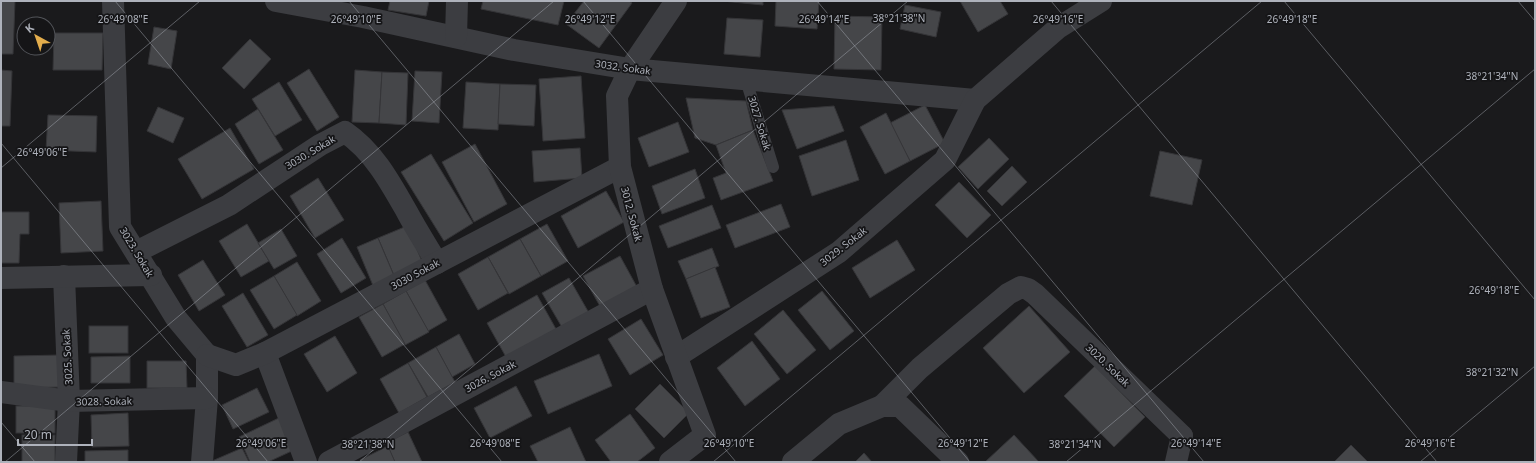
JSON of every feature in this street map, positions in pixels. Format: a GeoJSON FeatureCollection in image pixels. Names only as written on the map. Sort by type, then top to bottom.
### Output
{"type":"FeatureCollection","features":[{"type":"Feature","properties":{"kind":"street","name":"3023. Sokak"},"geometry":{"type":"LineString","coordinates":[[113,1],[120,227],[151,275],[176,318],[207,355]]}},
{"type":"Feature","properties":{"kind":"street","name":"3032. Sokak"},"geometry":{"type":"LineString","coordinates":[[276,1],[363,17],[514,50],[630,69],[975,100]]}},
{"type":"Feature","properties":{"kind":"street"},"geometry":{"type":"LineString","coordinates":[[456,37],[457,1]]}},
{"type":"Feature","properties":{"kind":"street","name":"3012. Sokak"},"geometry":{"type":"LineString","coordinates":[[670,462],[705,435],[652,289],[620,167],[617,96],[630,69],[676,1]]}},
{"type":"Feature","properties":{"kind":"street"},"geometry":{"type":"LineString","coordinates":[[975,100],[1058,28],[1101,1]]}},
{"type":"Feature","properties":{"kind":"street","name":"3029. Sokak"},"geometry":{"type":"LineString","coordinates":[[676,357],[839,252],[945,160],[975,100]]}},
{"type":"Feature","properties":{"kind":"street","name":"3030. Sokak"},"geometry":{"type":"LineString","coordinates":[[136,252],[229,205],[320,145],[345,132],[356,140],[373,158],[389,181],[436,263]]}},
{"type":"Feature","properties":{"kind":"street","name":"3030 Sokak"},"geometry":{"type":"LineString","coordinates":[[207,355],[236,365],[265,354],[620,167]]}},
{"type":"Feature","properties":{"kind":"street"},"geometry":{"type":"LineString","coordinates":[[1,278],[151,275]]}},
{"type":"Feature","properties":{"kind":"street","name":"3025. Sokak"},"geometry":{"type":"LineString","coordinates":[[64,276],[69,402],[66,462]]}},
{"type":"Feature","properties":{"kind":"street","name":"3020. Sokak"},"geometry":{"type":"LineString","coordinates":[[882,406],[920,368],[1008,294],[1021,288],[1028,289],[1035,294],[1182,436],[1176,462]]}},
{"type":"Feature","properties":{"kind":"street","name":"3026. Sokak"},"geometry":{"type":"LineString","coordinates":[[329,462],[652,289]]}},
{"type":"Feature","properties":{"kind":"street"},"geometry":{"type":"LineString","coordinates":[[265,354],[306,462]]}},
{"type":"Feature","properties":{"kind":"street"},"geometry":{"type":"LineString","coordinates":[[202,462],[207,398],[207,355]]}},
{"type":"Feature","properties":{"kind":"street","name":"3028. Sokak"},"geometry":{"type":"LineString","coordinates":[[1,392],[69,402],[207,398]]}},
{"type":"Feature","properties":{"kind":"street"},"geometry":{"type":"LineString","coordinates":[[793,462],[839,424],[882,406],[900,406],[958,462]]}},
{"type":"Feature","properties":{"kind":"lane","name":"3027. Sokak"},"geometry":{"type":"LineString","coordinates":[[746,80],[773,167]]}},
{"type":"Feature","properties":{"kind":"building"},"geometry":{"type":"Polygon","coordinates":[[[1,1],[15,1],[13,54],[1,54],[1,1]]]}},
{"type":"Feature","properties":{"kind":"building"},"geometry":{"type":"Polygon","coordinates":[[[390,1],[429,1],[426,16],[388,10],[390,1]]]}},
{"type":"Feature","properties":{"kind":"building"},"geometry":{"type":"Polygon","coordinates":[[[483,1],[564,1],[558,25],[481,9],[483,1]]]}},
{"type":"Feature","properties":{"kind":"building"},"geometry":{"type":"Polygon","coordinates":[[[584,1],[629,1],[632,3],[599,48],[566,24],[584,1]]]}},
{"type":"Feature","properties":{"kind":"building"},"geometry":{"type":"Polygon","coordinates":[[[722,1],[763,1],[763,5],[722,1]]]}},
{"type":"Feature","properties":{"kind":"building"},"geometry":{"type":"Polygon","coordinates":[[[776,1],[819,1],[817,29],[775,26],[776,1]]]}},
{"type":"Feature","properties":{"kind":"building"},"geometry":{"type":"Polygon","coordinates":[[[960,1],[1000,1],[1008,14],[978,32],[960,1]]]}},
{"type":"Feature","properties":{"kind":"building"},"geometry":{"type":"Polygon","coordinates":[[[905,5],[941,12],[936,37],[900,29],[905,5]]]}},
{"type":"Feature","properties":{"kind":"building"},"geometry":{"type":"Polygon","coordinates":[[[835,16],[882,17],[881,70],[834,69],[835,16]]]}},
{"type":"Feature","properties":{"kind":"building"},"geometry":{"type":"Polygon","coordinates":[[[727,18],[763,20],[760,57],[724,54],[727,18]]]}},
{"type":"Feature","properties":{"kind":"building"},"geometry":{"type":"Polygon","coordinates":[[[154,27],[177,31],[171,69],[148,64],[154,27]]]}},
{"type":"Feature","properties":{"kind":"building"},"geometry":{"type":"Polygon","coordinates":[[[56,33],[103,33],[102,70],[53,70],[53,56],[56,56],[56,33]]]}},
{"type":"Feature","properties":{"kind":"building"},"geometry":{"type":"Polygon","coordinates":[[[250,39],[271,59],[244,89],[222,68],[250,39]]]}},
{"type":"Feature","properties":{"kind":"building"},"geometry":{"type":"Polygon","coordinates":[[[309,69],[339,117],[317,131],[287,83],[309,69]]]}},
{"type":"Feature","properties":{"kind":"building"},"geometry":{"type":"Polygon","coordinates":[[[1,70],[12,71],[10,126],[1,126],[1,70]]]}},
{"type":"Feature","properties":{"kind":"building"},"geometry":{"type":"Polygon","coordinates":[[[355,70],[382,72],[379,123],[352,122],[355,70]]]}},
{"type":"Feature","properties":{"kind":"building"},"geometry":{"type":"Polygon","coordinates":[[[415,71],[442,72],[439,123],[412,121],[415,71]]]}},
{"type":"Feature","properties":{"kind":"building"},"geometry":{"type":"Polygon","coordinates":[[[382,72],[408,73],[406,125],[379,123],[382,72]]]}},
{"type":"Feature","properties":{"kind":"building"},"geometry":{"type":"Polygon","coordinates":[[[581,76],[585,138],[543,141],[539,79],[581,76]]]}},
{"type":"Feature","properties":{"kind":"building"},"geometry":{"type":"Polygon","coordinates":[[[279,82],[302,120],[275,136],[252,99],[279,82]]]}},
{"type":"Feature","properties":{"kind":"building"},"geometry":{"type":"Polygon","coordinates":[[[466,82],[500,84],[498,130],[463,128],[466,82]]]}},
{"type":"Feature","properties":{"kind":"building"},"geometry":{"type":"Polygon","coordinates":[[[500,84],[536,85],[534,126],[498,124],[500,84]]]}},
{"type":"Feature","properties":{"kind":"building"},"geometry":{"type":"Polygon","coordinates":[[[686,98],[746,101],[753,130],[716,145],[695,138],[686,98]]]}},
{"type":"Feature","properties":{"kind":"building"},"geometry":{"type":"Polygon","coordinates":[[[925,105],[945,143],[910,161],[890,123],[925,105]]]}},
{"type":"Feature","properties":{"kind":"building"},"geometry":{"type":"Polygon","coordinates":[[[834,106],[844,131],[797,149],[782,110],[834,106]]]}},
{"type":"Feature","properties":{"kind":"building"},"geometry":{"type":"Polygon","coordinates":[[[158,107],[184,118],[173,143],[147,131],[158,107]]]}},
{"type":"Feature","properties":{"kind":"building"},"geometry":{"type":"Polygon","coordinates":[[[258,109],[283,150],[259,164],[235,124],[258,109]]]}},
{"type":"Feature","properties":{"kind":"building"},"geometry":{"type":"Polygon","coordinates":[[[886,113],[910,161],[885,174],[860,127],[886,113]]]}},
{"type":"Feature","properties":{"kind":"building"},"geometry":{"type":"Polygon","coordinates":[[[48,115],[97,116],[96,152],[46,150],[48,115]]]}},
{"type":"Feature","properties":{"kind":"building"},"geometry":{"type":"Polygon","coordinates":[[[678,122],[689,152],[649,167],[638,138],[678,122]]]}},
{"type":"Feature","properties":{"kind":"building"},"geometry":{"type":"Polygon","coordinates":[[[230,128],[254,169],[202,199],[178,159],[230,128]]]}},
{"type":"Feature","properties":{"kind":"building"},"geometry":{"type":"Polygon","coordinates":[[[753,130],[773,181],[721,200],[713,178],[726,173],[716,145],[753,130]]]}},
{"type":"Feature","properties":{"kind":"building"},"geometry":{"type":"Polygon","coordinates":[[[989,138],[1009,159],[978,189],[958,167],[989,138]]]}},
{"type":"Feature","properties":{"kind":"building"},"geometry":{"type":"Polygon","coordinates":[[[846,140],[859,180],[812,196],[799,156],[846,140]]]}},
{"type":"Feature","properties":{"kind":"building"},"geometry":{"type":"Polygon","coordinates":[[[475,144],[507,204],[474,222],[442,162],[475,144]]]}},
{"type":"Feature","properties":{"kind":"building"},"geometry":{"type":"Polygon","coordinates":[[[580,148],[582,178],[534,182],[532,151],[580,148]]]}},
{"type":"Feature","properties":{"kind":"building"},"geometry":{"type":"Polygon","coordinates":[[[1160,151],[1202,160],[1192,205],[1150,196],[1160,151]]]}},
{"type":"Feature","properties":{"kind":"building"},"geometry":{"type":"Polygon","coordinates":[[[431,154],[473,223],[444,241],[401,172],[431,154]]]}},
{"type":"Feature","properties":{"kind":"building"},"geometry":{"type":"Polygon","coordinates":[[[1012,166],[1027,182],[1002,206],[987,191],[1012,166]]]}},
{"type":"Feature","properties":{"kind":"building"},"geometry":{"type":"Polygon","coordinates":[[[695,169],[705,198],[662,214],[652,186],[695,169]]]}},
{"type":"Feature","properties":{"kind":"building"},"geometry":{"type":"Polygon","coordinates":[[[318,178],[344,220],[315,238],[290,196],[318,178]]]}},
{"type":"Feature","properties":{"kind":"building"},"geometry":{"type":"Polygon","coordinates":[[[959,182],[991,215],[967,238],[935,205],[959,182]]]}},
{"type":"Feature","properties":{"kind":"building"},"geometry":{"type":"Polygon","coordinates":[[[606,191],[624,222],[578,248],[561,216],[606,191]]]}},
{"type":"Feature","properties":{"kind":"building"},"geometry":{"type":"Polygon","coordinates":[[[101,201],[103,251],[61,253],[59,203],[101,201]]]}},
{"type":"Feature","properties":{"kind":"building"},"geometry":{"type":"Polygon","coordinates":[[[781,204],[790,227],[735,248],[726,225],[781,204]]]}},
{"type":"Feature","properties":{"kind":"building"},"geometry":{"type":"Polygon","coordinates":[[[712,205],[721,228],[668,248],[659,226],[712,205]]]}},
{"type":"Feature","properties":{"kind":"building"},"geometry":{"type":"Polygon","coordinates":[[[1,212],[29,212],[29,234],[20,234],[19,263],[1,263],[1,212]]]}},
{"type":"Feature","properties":{"kind":"building"},"geometry":{"type":"Polygon","coordinates":[[[247,224],[269,261],[241,277],[219,241],[247,224]]]}},
{"type":"Feature","properties":{"kind":"building"},"geometry":{"type":"Polygon","coordinates":[[[547,224],[568,261],[541,276],[520,239],[547,224]]]}},
{"type":"Feature","properties":{"kind":"building"},"geometry":{"type":"Polygon","coordinates":[[[407,226],[424,266],[395,278],[378,238],[407,226]]]}},
{"type":"Feature","properties":{"kind":"building"},"geometry":{"type":"Polygon","coordinates":[[[281,229],[297,256],[274,269],[258,243],[281,229]]]}},
{"type":"Feature","properties":{"kind":"building"},"geometry":{"type":"Polygon","coordinates":[[[342,238],[366,278],[341,293],[317,254],[342,238]]]}},
{"type":"Feature","properties":{"kind":"building"},"geometry":{"type":"Polygon","coordinates":[[[378,238],[395,278],[374,288],[357,247],[378,238]]]}},
{"type":"Feature","properties":{"kind":"building"},"geometry":{"type":"Polygon","coordinates":[[[520,239],[541,276],[509,294],[488,257],[520,239]]]}},
{"type":"Feature","properties":{"kind":"building"},"geometry":{"type":"Polygon","coordinates":[[[897,240],[915,270],[870,298],[852,268],[897,240]]]}},
{"type":"Feature","properties":{"kind":"building"},"geometry":{"type":"Polygon","coordinates":[[[712,248],[719,266],[686,279],[678,261],[712,248]]]}},
{"type":"Feature","properties":{"kind":"building"},"geometry":{"type":"Polygon","coordinates":[[[620,256],[637,287],[601,308],[583,276],[620,256]]]}},
{"type":"Feature","properties":{"kind":"building"},"geometry":{"type":"Polygon","coordinates":[[[488,257],[508,293],[478,310],[458,274],[488,257]]]}},
{"type":"Feature","properties":{"kind":"building"},"geometry":{"type":"Polygon","coordinates":[[[203,260],[225,295],[199,311],[178,275],[203,260]]]}},
{"type":"Feature","properties":{"kind":"building"},"geometry":{"type":"Polygon","coordinates":[[[297,262],[321,301],[297,316],[274,276],[297,262]]]}},
{"type":"Feature","properties":{"kind":"building"},"geometry":{"type":"Polygon","coordinates":[[[715,267],[730,307],[701,318],[686,279],[715,267]]]}},
{"type":"Feature","properties":{"kind":"building"},"geometry":{"type":"Polygon","coordinates":[[[274,276],[297,315],[274,329],[250,290],[274,276]]]}},
{"type":"Feature","properties":{"kind":"building"},"geometry":{"type":"Polygon","coordinates":[[[569,278],[589,313],[563,329],[542,293],[569,278]]]}},
{"type":"Feature","properties":{"kind":"building"},"geometry":{"type":"Polygon","coordinates":[[[425,280],[447,320],[428,331],[406,291],[425,280]]]}},
{"type":"Feature","properties":{"kind":"building"},"geometry":{"type":"Polygon","coordinates":[[[406,291],[429,332],[405,345],[383,304],[406,291]]]}},
{"type":"Feature","properties":{"kind":"building"},"geometry":{"type":"Polygon","coordinates":[[[822,291],[854,331],[830,350],[798,310],[822,291]]]}},
{"type":"Feature","properties":{"kind":"building"},"geometry":{"type":"Polygon","coordinates":[[[243,293],[268,335],[247,347],[222,306],[243,293]]]}},
{"type":"Feature","properties":{"kind":"building"},"geometry":{"type":"Polygon","coordinates":[[[537,295],[556,329],[506,357],[487,323],[537,295]]]}},
{"type":"Feature","properties":{"kind":"building"},"geometry":{"type":"Polygon","coordinates":[[[383,304],[405,344],[382,357],[359,317],[383,304]]]}},
{"type":"Feature","properties":{"kind":"building"},"geometry":{"type":"Polygon","coordinates":[[[1029,306],[1070,352],[1024,393],[983,348],[1029,306]]]}},
{"type":"Feature","properties":{"kind":"building"},"geometry":{"type":"Polygon","coordinates":[[[783,310],[816,350],[787,374],[754,334],[783,310]]]}},
{"type":"Feature","properties":{"kind":"building"},"geometry":{"type":"Polygon","coordinates":[[[641,319],[663,355],[630,375],[608,339],[641,319]]]}},
{"type":"Feature","properties":{"kind":"building"},"geometry":{"type":"Polygon","coordinates":[[[89,326],[128,326],[128,353],[89,353],[89,326]]]}},
{"type":"Feature","properties":{"kind":"building"},"geometry":{"type":"Polygon","coordinates":[[[459,334],[475,364],[452,377],[436,347],[459,334]]]}},
{"type":"Feature","properties":{"kind":"building"},"geometry":{"type":"Polygon","coordinates":[[[335,336],[357,373],[327,392],[304,354],[335,336]]]}},
{"type":"Feature","properties":{"kind":"building"},"geometry":{"type":"Polygon","coordinates":[[[752,341],[780,379],[745,406],[717,368],[752,341]]]}},
{"type":"Feature","properties":{"kind":"building"},"geometry":{"type":"Polygon","coordinates":[[[436,347],[455,382],[428,397],[408,363],[436,347]]]}},
{"type":"Feature","properties":{"kind":"building"},"geometry":{"type":"Polygon","coordinates":[[[599,354],[612,386],[548,414],[534,381],[599,354]]]}},
{"type":"Feature","properties":{"kind":"building"},"geometry":{"type":"Polygon","coordinates":[[[61,355],[61,387],[14,388],[14,356],[61,355]]]}},
{"type":"Feature","properties":{"kind":"building"},"geometry":{"type":"Polygon","coordinates":[[[130,356],[130,383],[91,383],[91,357],[130,356]]]}},
{"type":"Feature","properties":{"kind":"building"},"geometry":{"type":"Polygon","coordinates":[[[147,361],[186,361],[187,388],[147,388],[147,361]]]}},
{"type":"Feature","properties":{"kind":"building"},"geometry":{"type":"Polygon","coordinates":[[[408,363],[427,397],[399,413],[380,379],[408,363]]]}},
{"type":"Feature","properties":{"kind":"building"},"geometry":{"type":"Polygon","coordinates":[[[1095,366],[1145,417],[1114,447],[1064,396],[1095,366]]]}},
{"type":"Feature","properties":{"kind":"building"},"geometry":{"type":"Polygon","coordinates":[[[660,384],[689,413],[664,438],[635,409],[660,384]]]}},
{"type":"Feature","properties":{"kind":"building"},"geometry":{"type":"Polygon","coordinates":[[[516,386],[532,416],[490,438],[474,408],[516,386]]]}},
{"type":"Feature","properties":{"kind":"building"},"geometry":{"type":"Polygon","coordinates":[[[257,388],[269,412],[233,429],[222,405],[257,388]]]}},
{"type":"Feature","properties":{"kind":"building"},"geometry":{"type":"Polygon","coordinates":[[[16,406],[55,406],[55,433],[16,433],[16,406]]]}},
{"type":"Feature","properties":{"kind":"building"},"geometry":{"type":"Polygon","coordinates":[[[128,413],[129,446],[92,447],[91,415],[128,413]]]}},
{"type":"Feature","properties":{"kind":"building"},"geometry":{"type":"Polygon","coordinates":[[[630,414],[655,448],[637,462],[611,462],[595,440],[630,414]]]}},
{"type":"Feature","properties":{"kind":"building"},"geometry":{"type":"Polygon","coordinates":[[[281,417],[296,449],[268,462],[250,462],[239,437],[281,417]]]}},
{"type":"Feature","properties":{"kind":"building"},"geometry":{"type":"Polygon","coordinates":[[[570,427],[586,462],[538,462],[530,446],[570,427]]]}},
{"type":"Feature","properties":{"kind":"building"},"geometry":{"type":"Polygon","coordinates":[[[408,432],[422,462],[395,462],[386,443],[408,432]]]}},
{"type":"Feature","properties":{"kind":"building"},"geometry":{"type":"Polygon","coordinates":[[[22,435],[55,435],[55,462],[22,462],[22,435]]]}},
{"type":"Feature","properties":{"kind":"building"},"geometry":{"type":"Polygon","coordinates":[[[1014,435],[1039,462],[985,462],[1014,435]]]}},
{"type":"Feature","properties":{"kind":"building"},"geometry":{"type":"Polygon","coordinates":[[[1351,445],[1368,462],[1334,462],[1351,445]]]}},
{"type":"Feature","properties":{"kind":"building"},"geometry":{"type":"Polygon","coordinates":[[[388,446],[395,462],[361,462],[360,460],[388,446]]]}},
{"type":"Feature","properties":{"kind":"building"},"geometry":{"type":"Polygon","coordinates":[[[242,448],[249,462],[212,461],[242,448]]]}},
{"type":"Feature","properties":{"kind":"building"},"geometry":{"type":"Polygon","coordinates":[[[128,450],[128,462],[85,462],[85,451],[128,450]]]}},
{"type":"Feature","properties":{"kind":"building"},"geometry":{"type":"Polygon","coordinates":[[[864,453],[872,462],[855,462],[864,453]]]}}]}
